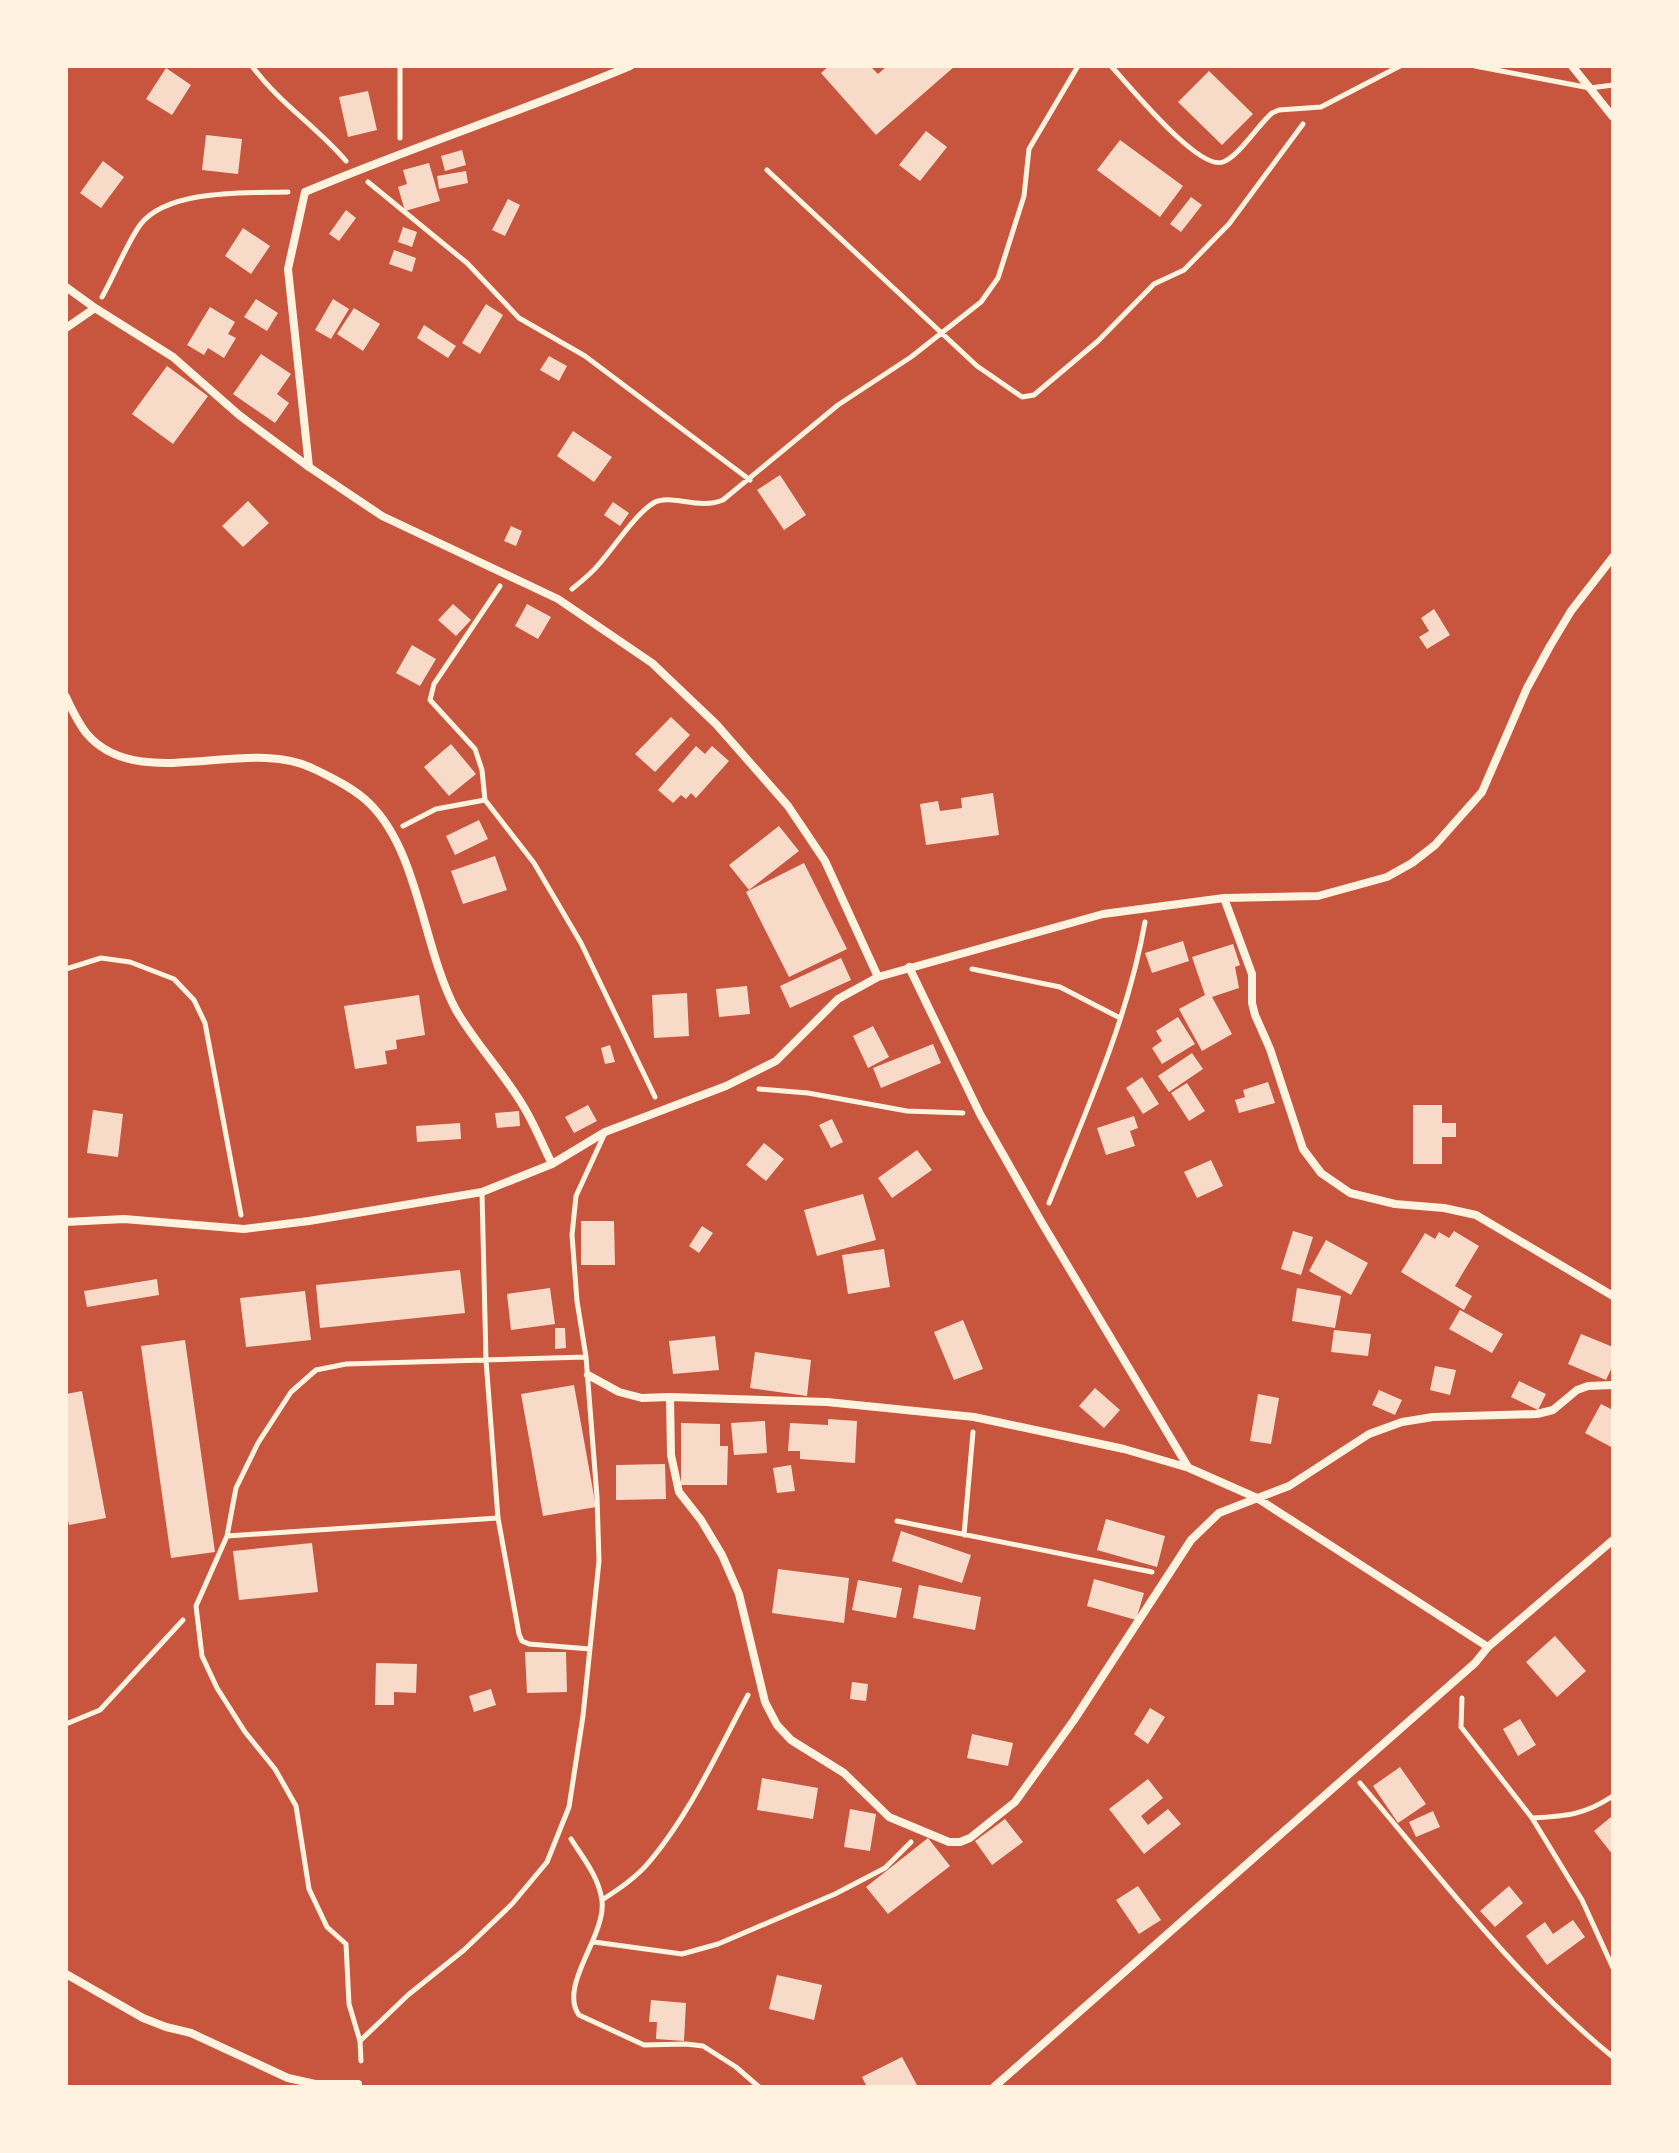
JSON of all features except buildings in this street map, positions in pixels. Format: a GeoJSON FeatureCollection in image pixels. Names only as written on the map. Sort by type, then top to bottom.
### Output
{"type":"FeatureCollection","features":[{"type":"Feature","properties":{"kind":"street"},"geometry":{"type":"LineString","coordinates":[[309,467],[288,269],[305,192],[442,136],[630,66]]}},
{"type":"Feature","properties":{"kind":"street"},"geometry":{"type":"LineString","coordinates":[[1572,66],[1613,117]]}},
{"type":"Feature","properties":{"kind":"street"},"geometry":{"type":"LineString","coordinates":[[66,287],[173,357],[239,415],[382,516],[558,599],[629,646],[674,682],[716,724],[788,806],[825,861],[878,977]]}},
{"type":"Feature","properties":{"kind":"street"},"geometry":{"type":"LineString","coordinates":[[66,328],[95,308]]}},
{"type":"Feature","properties":{"kind":"street"},"geometry":{"type":"LineString","coordinates":[[66,1222],[124,1219],[244,1229],[482,1192],[552,1164],[605,1132],[726,1086],[776,1061],[838,999],[878,977],[1103,914],[1224,898],[1318,896],[1387,877],[1435,845],[1482,792],[1527,688],[1550,646],[1571,611],[1613,557]]}},
{"type":"Feature","properties":{"kind":"street"},"geometry":{"type":"LineString","coordinates":[[66,697],[88,736],[117,755],[162,762],[258,757],[292,760],[340,782],[370,804],[392,832],[437,964],[456,1008],[522,1104],[552,1164]]}},
{"type":"Feature","properties":{"kind":"street"},"geometry":{"type":"LineString","coordinates":[[1224,898],[1252,974],[1255,1015],[1270,1049],[1303,1149],[1321,1173],[1350,1193],[1395,1204],[1444,1208],[1476,1215],[1613,1296]]}},
{"type":"Feature","properties":{"kind":"street"},"geometry":{"type":"LineString","coordinates":[[909,967],[980,1114],[1189,1468]]}},
{"type":"Feature","properties":{"kind":"street"},"geometry":{"type":"LineString","coordinates":[[588,1375],[632,1397],[827,1402],[974,1417],[1124,1449],[1189,1468],[1257,1498],[1488,1647]]}},
{"type":"Feature","properties":{"kind":"street"},"geometry":{"type":"LineString","coordinates":[[670,1397],[671,1455],[679,1492],[722,1555],[739,1594],[765,1702],[777,1725],[791,1740],[844,1773],[889,1817],[949,1842],[960,1842],[970,1838],[1015,1802],[1074,1720],[1191,1540],[1219,1513],[1289,1486],[1369,1434],[1402,1422],[1433,1417],[1537,1414],[1553,1410],[1577,1390],[1588,1386],[1613,1385]]}},
{"type":"Feature","properties":{"kind":"street"},"geometry":{"type":"LineString","coordinates":[[994,2087],[1475,1663],[1488,1647],[1613,1540]]}},
{"type":"Feature","properties":{"kind":"street"},"geometry":{"type":"LineString","coordinates":[[66,1974],[143,2018],[191,2033],[288,2078],[315,2084],[358,2084]]}},
{"type":"Feature","properties":{"kind":"lane"},"geometry":{"type":"LineString","coordinates":[[1111,66],[1191,151],[1209,162],[1221,163],[1272,113],[1321,107],[1400,66]]}},
{"type":"Feature","properties":{"kind":"lane"},"geometry":{"type":"LineString","coordinates":[[1475,66],[1590,88],[1613,85]]}},
{"type":"Feature","properties":{"kind":"lane"},"geometry":{"type":"LineString","coordinates":[[360,2041],[512,1904],[547,1862],[569,1807],[582,1729],[599,1561],[588,1375],[577,1301],[572,1235],[576,1196],[605,1132]]}},
{"type":"Feature","properties":{"kind":"lane"},"geometry":{"type":"LineString","coordinates":[[482,1192],[486,1360],[498,1518],[519,1634],[522,1641],[529,1644],[590,1649]]}},
{"type":"Feature","properties":{"kind":"lane"},"geometry":{"type":"LineString","coordinates":[[361,2061],[360,2041],[349,2004],[346,1944],[327,1927],[309,1889],[296,1806],[275,1769],[245,1732],[212,1677],[202,1656],[196,1606],[227,1536],[236,1488],[258,1443],[291,1392],[316,1370],[346,1364],[586,1357]]}},
{"type":"Feature","properties":{"kind":"lane"},"geometry":{"type":"LineString","coordinates":[[227,1536],[498,1518]]}},
{"type":"Feature","properties":{"kind":"path"},"geometry":{"type":"LineString","coordinates":[[252,66],[273,91],[324,136],[355,171],[467,263],[519,318],[585,356],[750,480]]}},
{"type":"Feature","properties":{"kind":"path"},"geometry":{"type":"LineString","coordinates":[[400,66],[400,155]]}},
{"type":"Feature","properties":{"kind":"path"},"geometry":{"type":"LineString","coordinates":[[558,599],[597,567],[636,520],[656,502],[667,500],[710,506],[723,500],[838,405],[911,357],[981,302],[998,278],[1024,196],[1029,149],[1078,66]]}},
{"type":"Feature","properties":{"kind":"path"},"geometry":{"type":"LineString","coordinates":[[767,170],[977,366],[1022,397],[1034,395],[1098,341],[1154,284],[1184,270],[1229,224],[1295,131],[1321,107]]}},
{"type":"Feature","properties":{"kind":"path"},"geometry":{"type":"LineString","coordinates":[[95,308],[141,224],[170,203],[227,194],[305,192]]}},
{"type":"Feature","properties":{"kind":"path"},"geometry":{"type":"LineString","coordinates":[[507,576],[430,693],[430,700],[475,749],[482,770],[485,800],[534,863],[581,943],[660,1109]]}},
{"type":"Feature","properties":{"kind":"path"},"geometry":{"type":"LineString","coordinates":[[392,832],[436,809],[485,800]]}},
{"type":"Feature","properties":{"kind":"path"},"geometry":{"type":"LineString","coordinates":[[1042,1223],[1120,1018],[1140,953],[1148,909]]}},
{"type":"Feature","properties":{"kind":"path"},"geometry":{"type":"LineString","coordinates":[[66,969],[101,958],[130,962],[174,979],[194,1000],[205,1023],[244,1229]]}},
{"type":"Feature","properties":{"kind":"path"},"geometry":{"type":"LineString","coordinates":[[967,968],[1060,987],[1120,1018]]}},
{"type":"Feature","properties":{"kind":"path"},"geometry":{"type":"LineString","coordinates":[[726,1086],[808,1093],[907,1111],[980,1114]]}},
{"type":"Feature","properties":{"kind":"path"},"geometry":{"type":"LineString","coordinates":[[964,1535],[974,1417]]}},
{"type":"Feature","properties":{"kind":"path"},"geometry":{"type":"LineString","coordinates":[[897,1521],[1168,1575]]}},
{"type":"Feature","properties":{"kind":"path"},"geometry":{"type":"LineString","coordinates":[[66,1724],[100,1710],[196,1606]]}},
{"type":"Feature","properties":{"kind":"path"},"geometry":{"type":"LineString","coordinates":[[1475,1663],[1460,1704],[1461,1727],[1532,1818],[1582,1900],[1613,1968]]}},
{"type":"Feature","properties":{"kind":"path"},"geometry":{"type":"LineString","coordinates":[[602,1900],[625,1885],[650,1861],[694,1796],[758,1676]]}},
{"type":"Feature","properties":{"kind":"path"},"geometry":{"type":"LineString","coordinates":[[1351,1773],[1483,1929],[1585,2034],[1613,2057]]}},
{"type":"Feature","properties":{"kind":"path"},"geometry":{"type":"LineString","coordinates":[[1532,1818],[1571,1816],[1593,1809],[1613,1796]]}},
{"type":"Feature","properties":{"kind":"path"},"geometry":{"type":"LineString","coordinates":[[569,1807],[571,1839],[590,1867],[602,1900],[600,1926],[574,1992],[574,2009],[579,2015],[644,2045],[703,2046],[736,2067],[759,2087]]}},
{"type":"Feature","properties":{"kind":"path"},"geometry":{"type":"LineString","coordinates":[[594,1942],[682,1954],[718,1944],[835,1894],[885,1868],[922,1831]]}}]}
